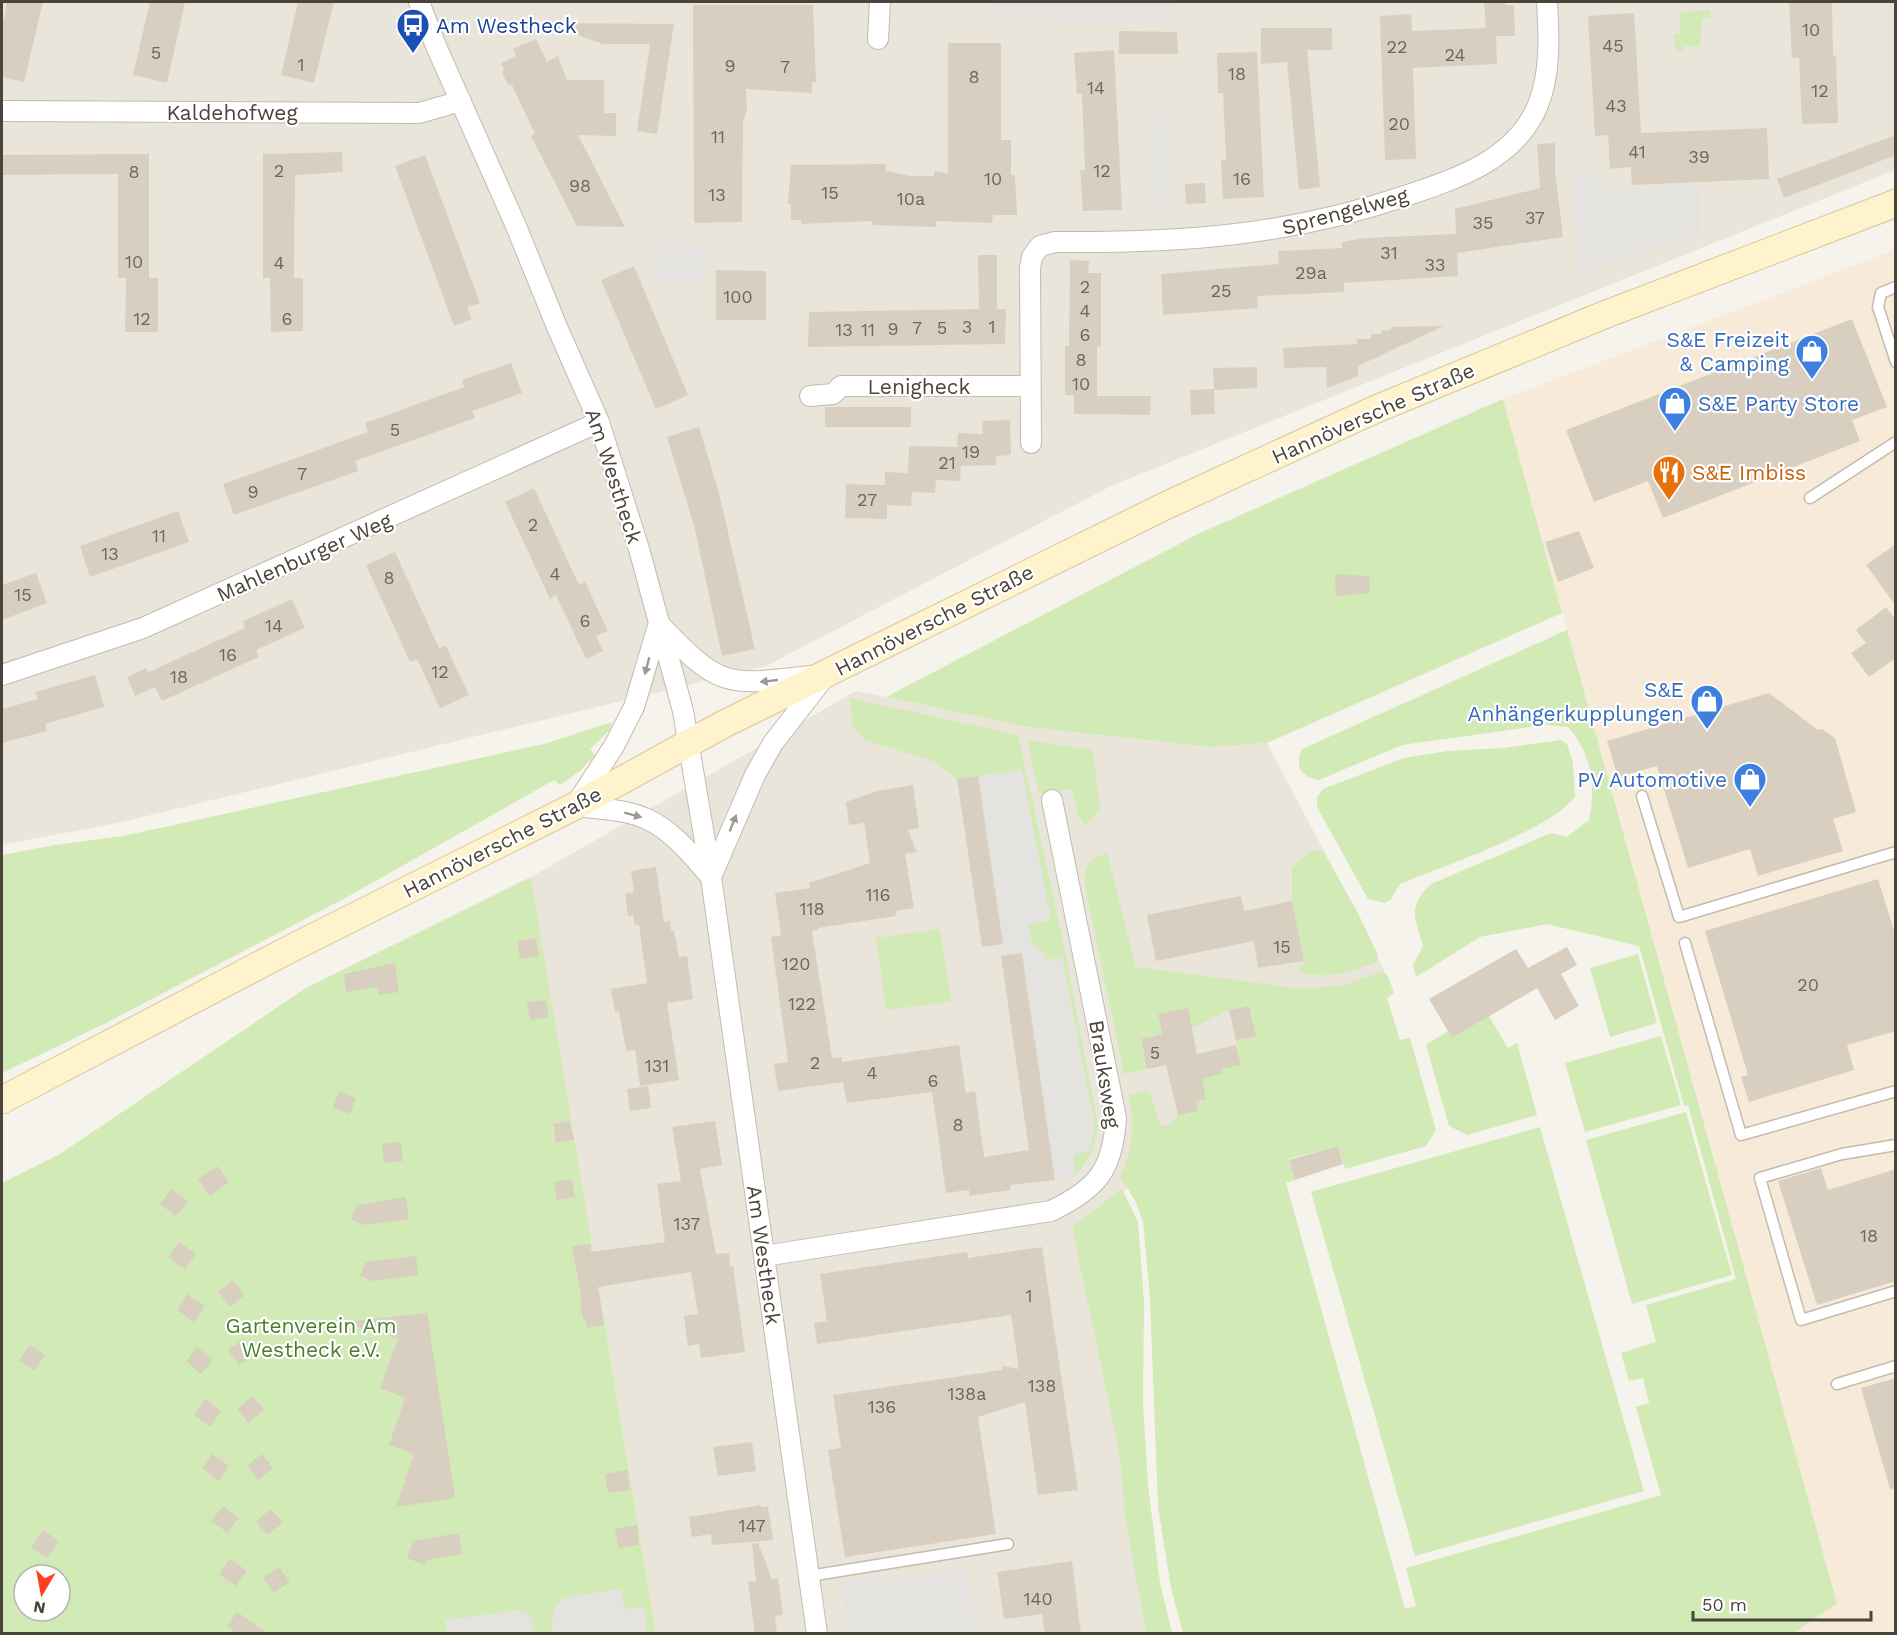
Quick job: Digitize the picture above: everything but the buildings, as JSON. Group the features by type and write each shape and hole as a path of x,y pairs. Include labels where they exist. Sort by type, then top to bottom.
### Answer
{"main road":[{"name":"Hannöversche Straße","path":"2,1100 290,949 575,806 688,744 1165,506 1374,410 1604,315 1896,203"}],"street":[{"name":"Am Westheck","path":"419,2 599,422 620,487 683,711 711,877 817,1634"},
{"path":"878,39 880,2"},
{"name":"Sprengelweg","path":"1030,386 1030,268 1032,257 1040,246 1054,242 1177,241 1266,232 1360,212 1457,179 1483,166 1504,150 1538,106 1547,71 1547,2"},
{"name":"Kaldehofweg","path":"2,111 420,113 461,102"},
{"path":"1030,386 1031,443"},
{"name":"Lenigheck","path":"810,396 833,394 841,387 1030,386"},
{"name":"Mahlenburger Weg","path":"2,675 143,628 599,422"},
{"name":"Am Westheck","path":"658,623 705,670 722,678 761,682 827,674"},
{"path":"658,623 634,707 614,746 575,806 627,813 649,819 675,839 711,877 743,798 759,767 773,743 827,674"},
{"name":"Brauksweg","path":"764,1256 1051,1211 1085,1193 1097,1182 1108,1164 1115,1141 1116,1118 1052,800"}],"lane":[{"path":"1896,286 1881,293 1878,307 1896,362"},
{"path":"1810,498 1896,442"},
{"path":"1642,796 1679,916 1896,852"},
{"path":"1685,944 1740,1135 1896,1090"},
{"path":"1896,1145 1842,1154 1760,1178 1801,1320 1896,1291"},
{"path":"1837,1384 1896,1366"},
{"path":"809,1576 1008,1544"}],"shaded area":[{"path":"2,2 1895,2 1895,170 1113,485 766,666 122,822 2,845"},
{"path":"992,2 1177,2 1172,22 992,20"},
{"path":"1151,114 1169,120 1171,206 1153,201"},
{"path":"1600,174 1607,191 1700,187 1700,231 1578,274 1573,175"},
{"path":"657,244 705,245 705,282 650,282 650,270 656,259"},
{"path":"1895,250 1895,1633 1793,1633 1837,1602 1503,399"},
{"path":"856,691 1027,727 1210,747 1267,743 1356,912 1387,977 1081,1226 1161,1633 656,1633 531,877"},
{"path":"1022,770 1051,920 1028,924 1032,944 1043,951 1045,960 1062,957 1095,1126 1089,1152 1073,1154 1075,1176 1055,1180 1022,953 1004,955 978,776"},
{"path":"966,1569 976,1633 848,1633 840,1581 884,1574 886,1581"},
{"path":"621,1589 624,1609 644,1607 647,1633 552,1633 553,1612 561,1600 572,1596"},
{"path":"519,1610 530,1615 534,1633 447,1633 445,1620"}],"green space":[{"path":"1710,10 1711,18 1702,19 1700,46 1685,46 1685,51 1675,51 1674,35 1681,34 1679,12"},
{"path":"1503,399 1562,613 1267,743 1210,747 1027,727 886,697 1200,533"},
{"path":"1567,630 1837,1603 1793,1634 1183,1633 1171,1588 1158,1507 1150,1298 1143,1222 1135,1200 1120,1177 1128,1157 1132,1137 1129,1095 1146,1091 1151,1095 1160,1126 1172,1124 1178,1115 1198,1111 1196,1101 1206,1098 1202,1079 1221,1069 1241,1065 1236,1040 1256,1035 1249,1006 1229,1010 1192,1028 1188,1008 1158,1014 1162,1034 1141,1039 1147,1069 1124,1074 1084,881 1090,862 1107,853 1136,967 1304,989 1344,985 1382,972 1388,976 1394,993 1387,998 1400,1040 1410,1038 1436,1130 1426,1146 1345,1169 1338,1146 1289,1159 1295,1180 1286,1183 1405,1609 1416,1606 1406,1568 1661,1495 1636,1407 1649,1403 1643,1378 1629,1381 1621,1353 1656,1342 1646,1305 1736,1279 1688,1105 1684,1106 1639,946 1547,924 1480,937 1416,977 1413,965 1423,946 1416,919 1416,906 1418,899 1431,884 1551,833 1567,837 1589,820 1592,783 1582,748 1568,727 1545,725 1402,745 1319,780 1304,773 1299,765 1302,749"},
{"path":"849,698 1018,735 1064,946 1098,1125 1091,1153 1075,1176 1062,958 1045,960 1043,951 1032,944 1028,924 1050,920 1021,770 957,779 935,762 865,740 853,727"},
{"path":"612,722 610,730 590,749 595,755 580,771 560,785 554,780 349,896 108,1022 2,1073 2,855 123,836 544,744"},
{"path":"1027,740 1093,750 1100,809 1085,826 1078,815 1072,789 1039,794"},
{"path":"1561,740 1567,744 1573,763 1575,797 1562,810 1520,835 1400,884 1391,899 1385,903 1368,899 1317,807 1317,797 1323,789 1404,758 1448,751 1503,748"},
{"path":"1312,850 1323,851 1357,911 1378,955 1377,962 1348,972 1329,975 1299,972 1298,967 1305,965 1292,901 1292,868"},
{"name":"Gartenverein Am Westheck e.V.","path":"531,877 656,1633 2,1634 2,1183 60,1154 306,988"},
{"path":"940,929 951,1002 886,1010 876,938"},
{"path":"1638,954 1657,1023 1610,1037 1590,968"},
{"path":"1489,1016 1508,1048 1517,1043 1537,1115 1467,1135 1449,1126 1426,1045 1448,1031 1452,1038"},
{"path":"1661,1036 1681,1105 1585,1132 1565,1063"},
{"path":"1686,1112 1732,1275 1632,1304 1586,1140"},
{"path":"1540,1127 1644,1491 1415,1556 1311,1192"},
{"path":"1122,1189 1138,1222 1144,1301 1143,1403 1148,1485 1160,1583 1172,1633 1146,1633 1125,1516 1120,1456 1072,1227"}],"place":[{"name":"Am Westheck","path":"413,54"},
{"name":"S&E Freizeit & Camping","path":"1812,380"},
{"name":"S&E Party Store","path":"1675,432"},
{"name":"S&E Imbiss","path":"1669,501"},
{"name":"S&E Anhängerkupplungen","path":"1707,730"},
{"name":"PV Automotive","path":"1750,808"}]}
